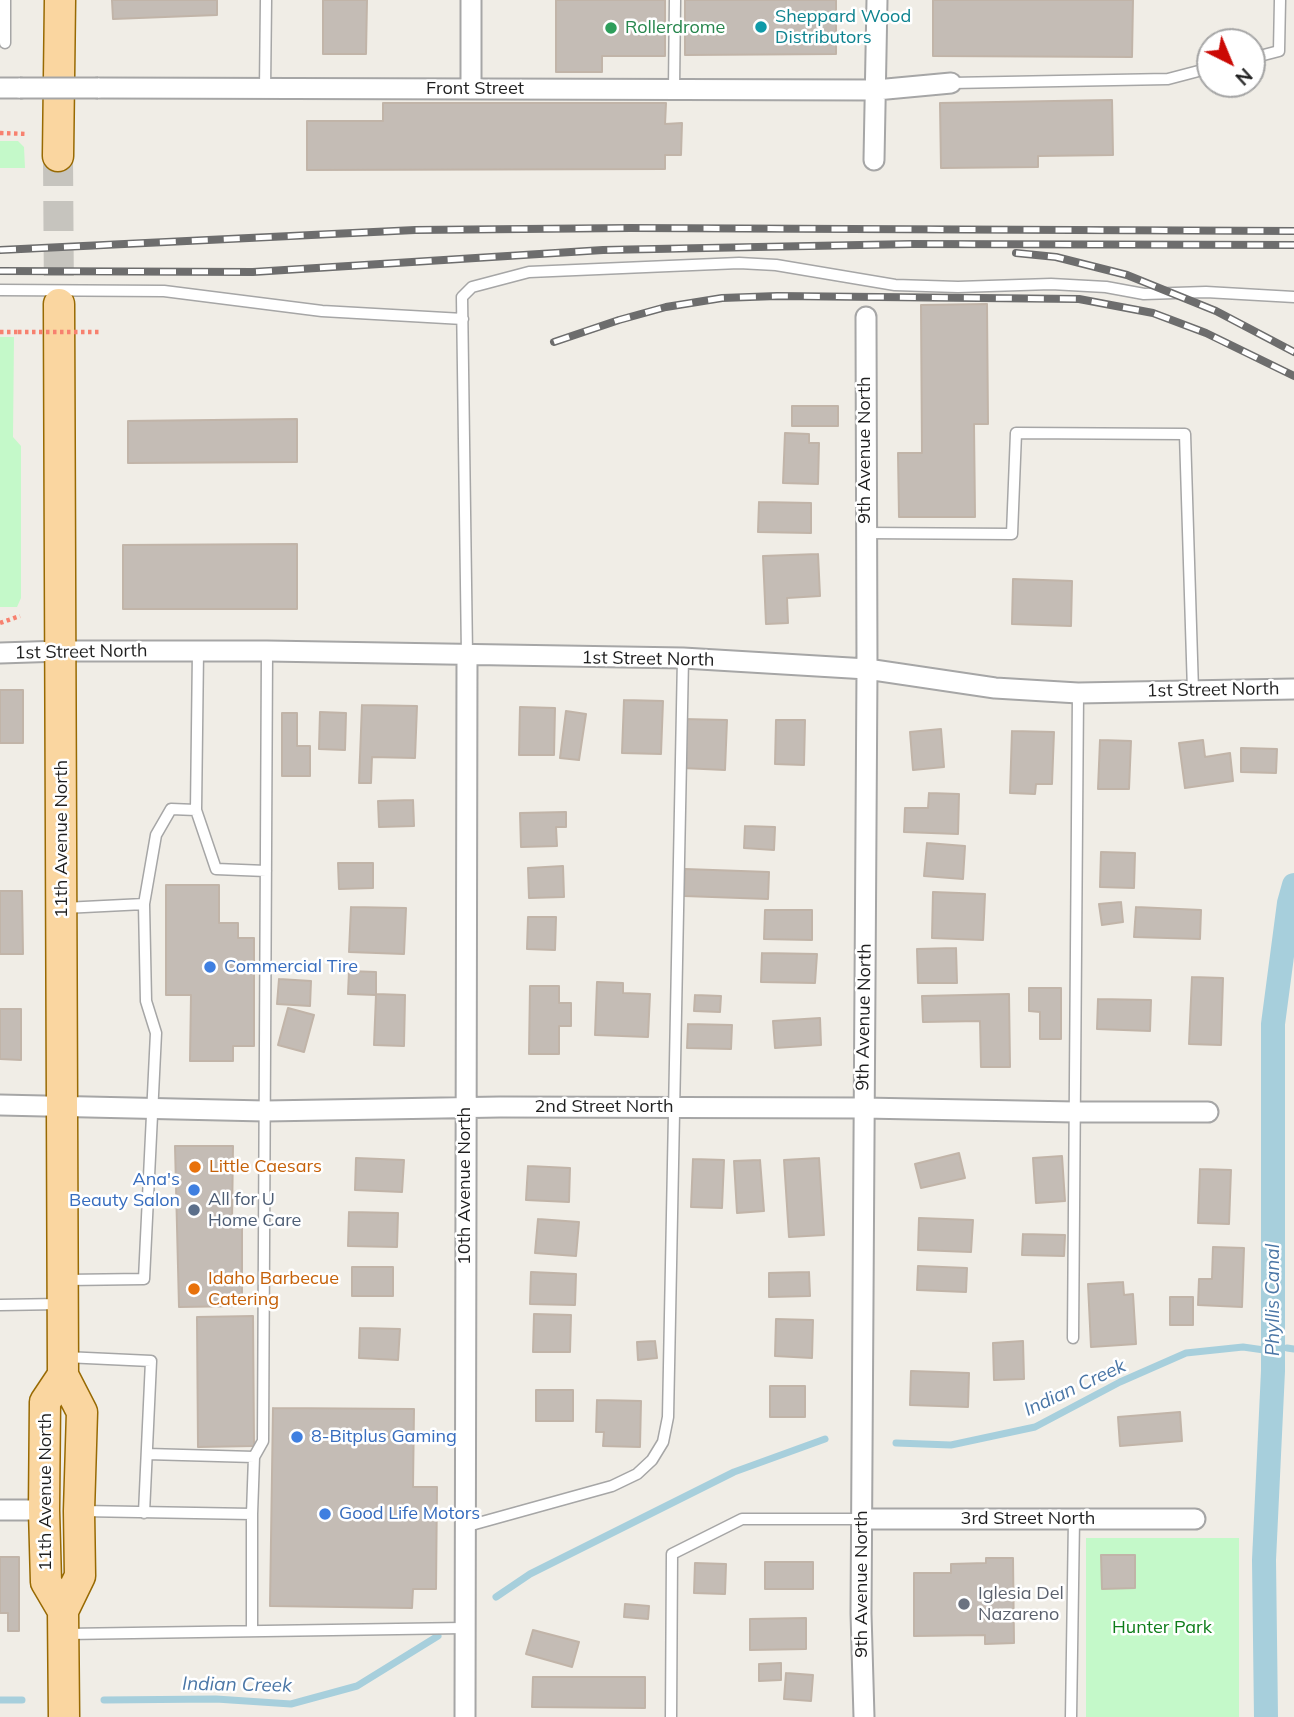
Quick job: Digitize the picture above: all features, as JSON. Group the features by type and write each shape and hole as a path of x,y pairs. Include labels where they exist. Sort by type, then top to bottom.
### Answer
{"main road":[{"path":"58,156 60,0"},
{"name":"11th Avenue North","path":"59,304 64,1366 82,1412 80,1576 63,1622 64,1717"},
{"name":"11th Avenue North","path":"63,1622 46,1582 44,1510 45,1402 64,1366"}],"street":[{"path":"471,0 471,89"},
{"path":"874,160 877,0"},
{"name":"Front Street","path":"0,88 876,90 951,83"},
{"name":"9th Avenue North","path":"864,1717 862,1519 867,669 866,317"},
{"name":"1st Street North","path":"0,653 267,651 682,658 867,669 995,688 1077,693 1294,689"},
{"name":"10th Avenue North","path":"465,1717 467,656"},
{"name":"2nd Street North","path":"0,1105 265,1111 673,1107 1208,1112"},
{"path":"0,1510 44,1510"},
{"name":"3rd Street North","path":"862,1519 1195,1519"}],"lane":[{"path":"5,0 5,43"},
{"path":"265,89 266,0"},
{"path":"674,89 675,0"},
{"path":"1266,54 1279,51 1280,0"},
{"path":"951,83 1168,79 1196,72"},
{"path":"467,656 462,297 472,287 528,272 739,262 776,265 895,285 958,287 1051,284 1144,294 1206,292 1294,297"},
{"path":"0,290 164,291 322,311 463,319"},
{"path":"865,533 1012,534 1016,433 1185,434 1193,691"},
{"path":"198,651 196,810 216,869 266,871"},
{"path":"252,1630 254,1457 263,1441 267,651"},
{"path":"464,1527 612,1486 637,1474 652,1460 663,1442 668,1417 682,658"},
{"path":"1073,1338 1077,693"},
{"path":"0,1306 144,1279 156,1033 146,1001 144,904 156,835 171,809 196,810"},
{"path":"62,908 144,904"},
{"path":"64,1366 151,1361 144,1513"},
{"path":"146,1454 254,1457"},
{"path":"79,1511 252,1514"},
{"path":"1071,1717 1074,1518"},
{"path":"671,1717 672,1554 742,1519 862,1519"},
{"path":"63,1622 252,1630 464,1628"}],"path":[{"path":"0,133 28,134"},
{"path":"0,332 101,332"},
{"path":"0,623 20,616"}],"green space":[{"path":"0,141 18,141 24,147 25,168 0,168"},
{"path":"0,337 14,337 13,437 21,446 21,598 17,607 0,607"},
{"name":"Hunter Park","path":"1086,1538 1239,1538 1239,1717 1086,1717"}],"building":[{"path":"112,0 217,0 217,15 113,19"},
{"path":"323,0 367,0 366,54 323,54"},
{"name":"Rollerdrome","path":"556,0 665,0 665,56 602,56 602,72 556,72"},
{"name":"Sheppard Wood Distributors","path":"685,0 836,0 836,54 685,55"},
{"path":"933,0 1133,0 1132,57 933,56"},
{"path":"1112,100 1113,155 1038,156 1038,167 941,168 940,103"},
{"path":"383,103 666,103 665,124 682,123 681,155 665,155 665,169 307,170 307,121 383,121"},
{"path":"987,304 988,424 974,424 975,517 899,517 898,453 922,453 921,305"},
{"path":"792,406 838,406 838,426 792,426"},
{"path":"297,419 297,462 128,463 128,421"},
{"path":"785,433 809,434 809,443 819,443 818,484 783,483"},
{"path":"759,502 811,503 811,533 758,532"},
{"path":"297,544 297,609 123,609 123,545"},
{"path":"818,554 820,596 787,598 788,623 766,624 763,556"},
{"path":"1013,579 1072,581 1071,626 1012,624"},
{"path":"0,690 23,690 23,743 0,743"},
{"path":"624,700 663,701 661,754 622,753"},
{"path":"362,705 417,706 415,758 372,757 371,783 359,783"},
{"path":"520,707 555,708 554,755 519,755"},
{"path":"566,711 586,714 579,760 560,758"},
{"path":"320,712 346,713 345,750 319,749"},
{"path":"282,713 297,713 297,746 310,746 310,776 282,776"},
{"path":"683,719 727,720 725,770 682,768"},
{"path":"776,720 805,720 804,765 775,764"},
{"path":"941,729 944,767 913,770 910,732"},
{"path":"1012,731 1054,732 1052,784 1036,784 1035,794 1010,793"},
{"path":"1100,740 1131,741 1129,789 1098,789"},
{"path":"1203,740 1205,757 1230,753 1233,781 1185,788 1179,743"},
{"path":"1241,748 1277,749 1276,773 1241,772"},
{"path":"929,793 959,794 958,834 904,832 905,808 928,808"},
{"path":"413,800 414,826 379,827 378,801"},
{"path":"566,812 566,827 556,827 557,846 521,847 520,813"},
{"path":"745,826 775,827 774,850 744,848"},
{"path":"927,843 965,846 963,879 924,876"},
{"path":"1101,852 1135,853 1134,888 1100,887"},
{"path":"338,863 373,863 373,888 339,889"},
{"path":"563,866 564,897 529,898 528,868"},
{"path":"685,869 769,872 768,899 684,896"},
{"name":"Commercial Tire","path":"166,885 219,885 219,923 238,923 238,938 254,938 254,1046 233,1046 233,1061 190,1061 191,995 166,995"},
{"path":"0,891 22,891 23,954 0,954"},
{"path":"933,892 985,894 983,940 932,938"},
{"path":"1121,902 1123,922 1102,925 1099,904"},
{"path":"351,907 406,908 404,954 349,952"},
{"path":"1136,907 1201,910 1200,939 1134,937"},
{"path":"765,910 812,910 812,940 764,939"},
{"path":"528,917 556,917 555,950 527,949"},
{"path":"956,948 957,983 918,983 917,949"},
{"path":"762,953 817,954 815,983 761,982"},
{"path":"349,971 376,972 376,994 405,995 404,1046 374,1045 376,995 348,994"},
{"path":"1192,977 1223,978 1221,1045 1189,1044"},
{"path":"279,979 311,981 310,1006 277,1004"},
{"path":"597,982 623,983 623,993 650,994 648,1037 595,1035"},
{"path":"530,986 559,986 559,1003 571,1003 571,1026 559,1026 559,1054 529,1054"},
{"path":"1029,988 1061,988 1061,1039 1040,1039 1040,1012 1029,1011"},
{"path":"1009,994 1010,1067 981,1067 980,1021 923,1022 922,996"},
{"path":"695,995 721,996 720,1012 694,1011"},
{"path":"1098,999 1151,1000 1150,1031 1097,1029"},
{"path":"288,1008 314,1015 304,1052 278,1045"},
{"path":"0,1009 21,1009 21,1060 0,1059"},
{"path":"820,1018 821,1045 775,1048 773,1021"},
{"path":"688,1024 732,1025 731,1049 687,1048"},
{"path":"175,1146 233,1146 232,1223 242,1224 242,1306 179,1307"},
{"path":"959,1153 965,1178 921,1188 915,1164"},
{"path":"1062,1156 1065,1201 1036,1203 1033,1158"},
{"path":"356,1158 404,1160 402,1192 355,1190"},
{"path":"819,1158 824,1235 789,1237 784,1160"},
{"path":"693,1159 724,1160 722,1208 691,1207"},
{"path":"760,1160 764,1211 737,1213 734,1161"},
{"path":"528,1166 570,1168 569,1202 526,1200"},
{"path":"1200,1169 1231,1170 1229,1224 1198,1223"},
{"path":"349,1212 398,1213 397,1247 348,1246"},
{"path":"919,1218 973,1220 971,1252 918,1250"},
{"path":"538,1219 579,1222 576,1256 535,1253"},
{"path":"1023,1234 1065,1235 1064,1256 1022,1255"},
{"path":"1213,1247 1244,1248 1242,1307 1198,1305 1199,1279 1212,1279"},
{"path":"918,1266 967,1268 966,1292 917,1290"},
{"path":"352,1267 393,1267 393,1296 352,1296"},
{"path":"531,1272 576,1274 575,1305 530,1304"},
{"path":"809,1272 810,1296 769,1297 769,1273"},
{"path":"1123,1282 1124,1295 1133,1294 1136,1344 1091,1347 1088,1284"},
{"path":"1170,1297 1193,1297 1193,1325 1170,1325"},
{"path":"534,1314 571,1315 570,1352 533,1352"},
{"path":"253,1316 254,1446 198,1447 197,1317"},
{"path":"776,1319 813,1320 812,1358 775,1356"},
{"path":"360,1328 400,1329 398,1360 359,1358"},
{"path":"655,1341 657,1358 638,1360 637,1342"},
{"path":"1023,1341 1024,1379 994,1380 993,1343"},
{"path":"911,1371 969,1373 968,1407 910,1405"},
{"path":"770,1386 805,1386 805,1417 770,1417"},
{"path":"536,1390 573,1390 573,1421 536,1421"},
{"path":"597,1400 641,1401 640,1447 603,1446 604,1432 596,1432"},
{"path":"273,1408 414,1409 413,1487 437,1487 436,1589 413,1589 412,1608 270,1606"},
{"path":"1180,1412 1182,1441 1120,1446 1118,1417"},
{"path":"1101,1555 1135,1555 1135,1588 1102,1589"},
{"path":"0,1557 19,1557 19,1631 8,1631 8,1613 0,1613"},
{"name":"Iglesia Del Nazareno","path":"986,1558 1013,1558 1014,1643 985,1644 985,1635 914,1636 914,1573 951,1573 951,1564 986,1563"},
{"path":"765,1562 813,1562 813,1589 765,1589"},
{"path":"695,1563 726,1564 725,1594 694,1593"},
{"path":"625,1604 649,1606 648,1619 624,1617"},
{"path":"806,1618 806,1649 750,1650 750,1619"},
{"path":"533,1630 579,1642 572,1667 526,1654"},
{"path":"781,1663 781,1680 759,1681 759,1664"},
{"path":"786,1673 813,1675 811,1701 784,1699"},
{"path":"533,1677 645,1677 645,1708 532,1707"}],"waterway":[{"name":"Phyllis Canal","path":"1266,1717 1264,1560 1273,1371 1273,1024 1289,903 1294,885"},
{"name":"Indian Creek","path":"896,1443 951,1445 1035,1427 1120,1382 1186,1353 1243,1347 1264,1350"},
{"name":"Indian Creek","path":"1287,1348 1294,1349"},
{"name":"Indian Creek","path":"496,1597 530,1574 734,1472 825,1439"},
{"name":"Indian Creek","path":"104,1700 216,1699 291,1704 357,1686 438,1636"},
{"name":"Indian Creek","path":"0,1700 22,1700"}],"tunnel":[{"path":"58,156 59,304"}],"railway":[{"path":"0,250 415,230 631,228 1294,231"},
{"path":"0,271 253,272 603,250 912,244 1294,245"},
{"path":"1016,253 1056,257 1127,275 1216,311 1294,352"},
{"path":"554,342 666,307 722,298 777,296 1079,299 1153,313 1206,333 1294,376"}],"place":[{"name":"Sheppard Wood Distributors","path":"761,27"},
{"name":"Rollerdrome","path":"611,28"},
{"name":"Commercial Tire","path":"210,967"},
{"name":"Little Caesars","path":"195,1167"},
{"name":"Ana's Beauty Salon","path":"194,1190"},
{"name":"All for U Home Care","path":"194,1210"},
{"name":"Idaho Barbecue Catering","path":"194,1289"},
{"name":"8-Bitplus Gaming","path":"297,1437"},
{"name":"Good Life Motors","path":"325,1514"},
{"name":"Iglesia Del Nazareno","path":"964,1604"}]}
